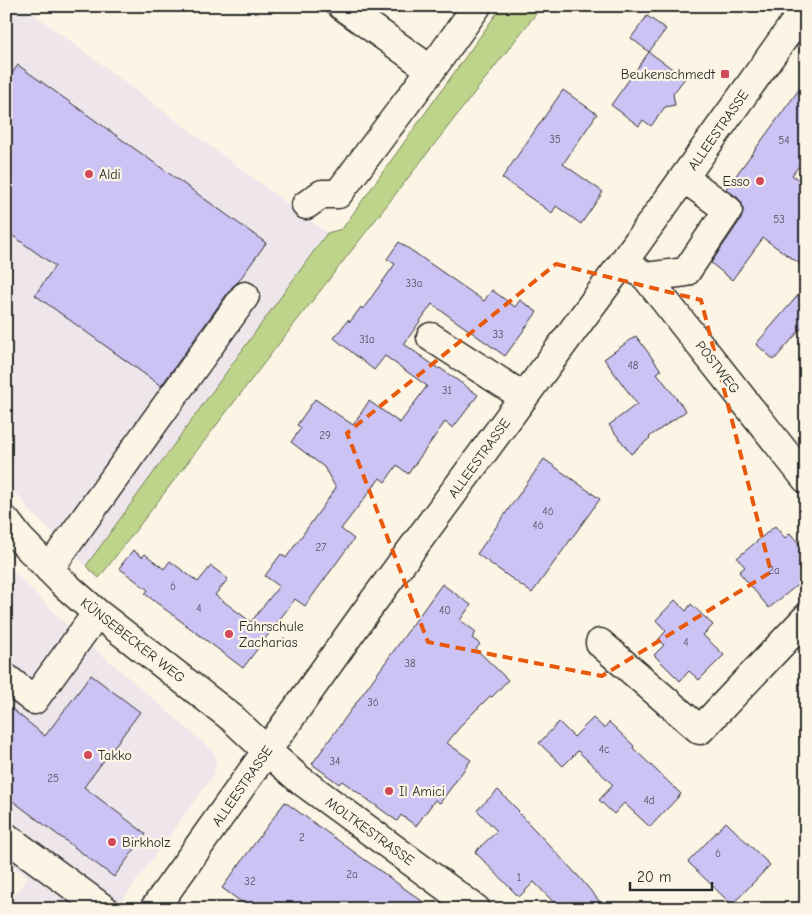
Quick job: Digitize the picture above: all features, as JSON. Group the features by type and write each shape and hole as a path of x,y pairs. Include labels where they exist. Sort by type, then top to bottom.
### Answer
{"street":[{"path":"342,6 431,70"},
{"path":"306,205 322,194 338,194 477,6"},
{"name":"ALLEESTRASSE","path":"154,909 367,610 624,261 806,7"},
{"path":"646,277 686,272 728,210 684,178"},
{"name":"POSTWEG","path":"624,261 646,277 806,479"},
{"path":"49,569 245,296"},
{"path":"431,337 524,397"},
{"name":"KÜNSEBECKER WEG","path":"6,521 49,569 97,614 232,718 267,751"},
{"path":"6,678 34,700 97,614"},
{"path":"600,643 700,730 806,618"},
{"name":"MOLTKESTRASSE","path":"267,751 299,779 476,909"},
{"path":"6,837 104,909"}],"highlighted area":[{"path":"556,264 701,300 771,572 602,676 428,642 347,433"}],"shaded area":[{"path":"6,6 23,6 327,233 86,566 30,511 6,481"},
{"path":"6,564 63,621 213,751 217,763 212,777 116,909 6,909 6,906 28,877 6,861"}],"green space":[{"path":"502,6 542,6 99,578 86,566 327,233 342,229"}],"building":[{"path":"647,16 666,29 649,52 631,38"},
{"path":"649,52 685,78 673,94 675,105 665,107 651,126 643,120 639,126 611,105"},
{"name":"Aldi","path":"18,65 266,243 161,386 35,295 55,266 6,231 6,82"},
{"path":"806,80 806,157 792,175 806,185 806,268 763,238 732,280 711,263 741,219 743,212 742,203 726,189"},
{"path":"563,90 597,114 563,164 603,192 581,224 556,206 552,213 502,178"},
{"path":"399,242 484,301 492,290 515,307 520,300 537,312 505,356 432,304 404,344 478,395 453,428 445,422 408,474 397,465 385,482 380,478 341,529 354,539 305,606 295,599 243,668 145,594 148,590 119,568 133,550 142,557 145,554 164,569 170,561 198,582 211,566 228,579 215,595 251,622 279,586 265,576 281,554 286,558 336,488 324,467 291,442 301,428 297,425 315,399 353,425 369,401 400,423 427,386 385,356 374,370 334,338 348,320 350,322 361,307 363,309 395,264 387,259"},
{"path":"806,286 806,323 774,360 756,344"},
{"path":"636,336 661,370 657,373 686,411 649,437 631,454 609,425 637,404 604,359"},
{"path":"544,459 600,499 532,593 477,554"},
{"path":"775,526 785,538 790,533 806,552 806,578 769,608 739,572 745,567 737,558"},
{"path":"442,584 471,605 460,620 476,632 472,638 480,644 476,649 508,680 463,723 447,743 471,760 440,803 435,800 416,826 401,815 397,821 342,781 339,784 312,764"},
{"path":"675,600 686,611 691,604 713,625 703,635 724,655 699,680 689,671 680,681 654,655 664,645 658,640 666,631 656,620"},
{"path":"91,675 140,712 84,787 146,834 114,877 6,796 6,704 45,736"},
{"path":"593,718 604,728 609,722 681,794 650,827 624,803 614,814 599,800 613,785 578,751 563,766 539,743 559,722 574,737"},
{"path":"498,790 580,878 606,909 560,909 534,882 519,897 475,852 497,831 477,810"},
{"path":"285,802 433,909 251,909 222,888"},
{"path":"726,822 770,865 732,905 688,862"}],"place":[{"name":"Beukenschmedt","path":"725,74"},
{"name":"Aldi","path":"89,174"},
{"name":"Esso","path":"760,181"},
{"name":"Fahrschule Zacharias","path":"229,634"},
{"name":"Takko","path":"88,755"},
{"name":"Il Amici","path":"389,791"},
{"name":"Birkholz","path":"112,842"}]}
